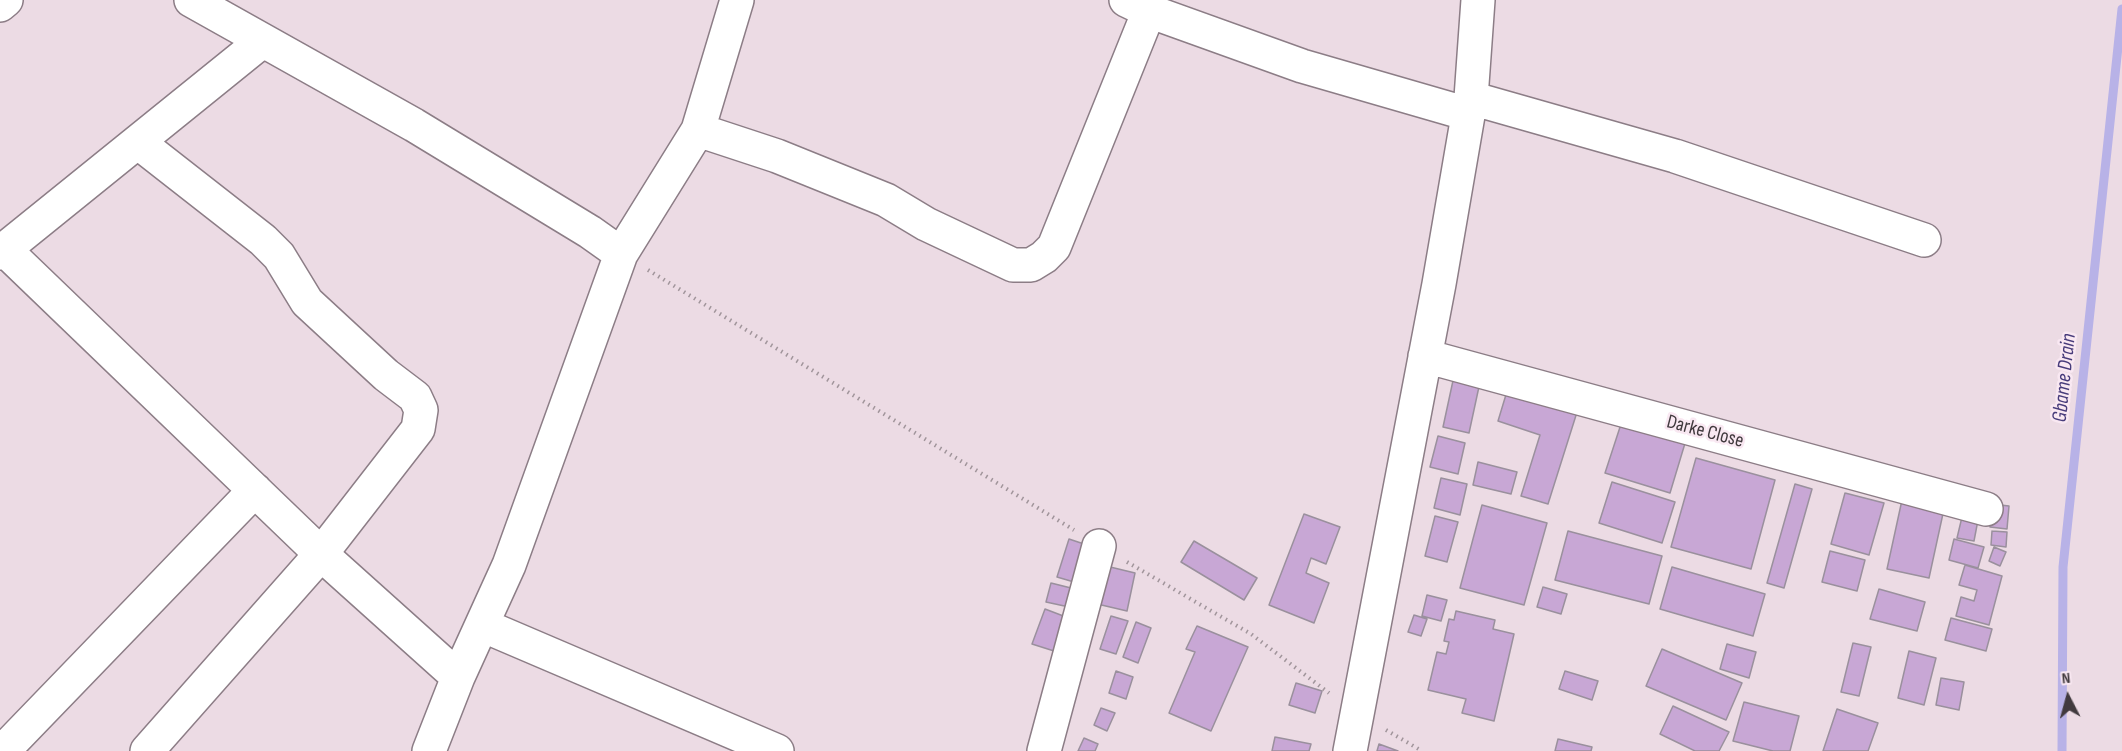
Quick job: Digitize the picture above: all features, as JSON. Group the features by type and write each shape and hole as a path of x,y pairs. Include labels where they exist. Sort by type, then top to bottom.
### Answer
{"street":[{"path":"0,5 6,0"},
{"path":"191,0 261,42 414,125 590,232 621,254"},
{"path":"429,751 458,677 509,565 621,254 699,130 737,0"},
{"path":"1350,751 1470,106 1478,0"},
{"path":"699,130 777,156 886,200 926,224 1013,265 1031,265 1054,247 1137,6 1302,66 1675,156 1924,240"},
{"path":"261,42 139,143 2,251 321,554 458,677"},
{"path":"139,143 263,240 279,256 307,302 386,375 415,397 421,410 418,429 321,554 147,751"},
{"name":"Darke Close","path":"1425,356 1986,508"},
{"path":"3,751 255,490"},
{"path":"1044,751 1099,546"},
{"path":"482,625 777,751"}],"path":[{"path":"621,254 1099,546 1251,634 1356,713 1422,751"}],"building":[{"path":"1454,376 1480,382 1469,433 1443,427"},
{"path":"1508,388 1578,409 1548,504 1521,496 1540,435 1498,421"},
{"path":"1622,421 1686,440 1670,493 1605,473"},
{"path":"1438,436 1465,443 1458,474 1430,467"},
{"path":"1696,458 1775,480 1751,569 1671,547"},
{"path":"1478,462 1517,472 1511,494 1473,485"},
{"path":"1441,478 1467,484 1460,515 1434,508"},
{"path":"1612,482 1675,502 1662,543 1599,523"},
{"path":"1795,484 1812,489 1784,588 1767,583"},
{"path":"1845,493 1884,503 1869,555 1831,544"},
{"path":"1902,500 1944,509 1929,578 1887,569"},
{"path":"1992,504 2009,506 2007,529 1990,527"},
{"path":"1482,505 1547,523 1524,605 1460,588"},
{"path":"1304,514 1340,527 1326,564 1311,558 1306,573 1329,583 1314,623 1269,605"},
{"path":"1435,516 1458,522 1447,562 1425,556"},
{"path":"1962,517 1978,520 1974,541 1957,538"},
{"path":"1568,531 1662,556 1649,604 1555,580"},
{"path":"1992,531 2007,532 2006,547 1991,545"},
{"path":"1069,539 1087,545 1074,582 1057,577"},
{"path":"1954,539 1984,547 1978,568 1949,560"},
{"path":"1194,541 1257,578 1244,600 1181,562"},
{"path":"1994,547 2006,552 2000,566 1989,561"},
{"path":"1830,551 1865,560 1857,591 1822,582"},
{"path":"1102,565 1135,573 1127,611 1093,603"},
{"path":"1965,565 2002,576 1989,625 1956,616 1961,597 1974,601 1977,590 1959,585"},
{"path":"1672,567 1765,594 1753,636 1660,609"},
{"path":"1051,583 1075,589 1069,607 1046,602"},
{"path":"1543,587 1567,594 1561,614 1537,607"},
{"path":"1879,589 1925,602 1917,631 1870,619"},
{"path":"1427,595 1447,600 1441,621 1422,616"},
{"path":"1045,609 1066,617 1054,651 1032,644"},
{"path":"1456,611 1495,620 1493,629 1514,634 1494,721 1462,713 1466,699 1428,690 1437,652 1446,654 1449,642 1444,641 1449,619 1454,620"},
{"path":"1414,615 1427,619 1421,636 1408,632"},
{"path":"1111,616 1128,621 1116,654 1100,649"},
{"path":"1951,618 1992,629 1986,651 1945,640"},
{"path":"1136,622 1151,628 1138,663 1123,657"},
{"path":"1197,626 1248,647 1211,731 1169,713 1195,652 1186,649"},
{"path":"1853,643 1871,647 1859,696 1841,692"},
{"path":"1727,644 1756,652 1749,678 1720,669"},
{"path":"1662,649 1742,683 1726,720 1646,686"},
{"path":"1909,651 1936,658 1924,705 1898,698"},
{"path":"1116,671 1133,677 1126,699 1109,693"},
{"path":"1565,671 1598,681 1592,700 1559,689"},
{"path":"1941,678 1964,682 1959,710 1936,705"},
{"path":"1296,683 1322,691 1315,713 1289,705"},
{"path":"1744,702 1799,716 1790,751 1773,751 1733,741"},
{"path":"1673,706 1729,732 1719,751 1695,751 1660,734"},
{"path":"1101,708 1115,713 1107,731 1094,725"},
{"path":"1837,709 1878,723 1868,751 1823,751"},
{"path":"1275,737 1311,744 1309,751 1272,751"},
{"path":"1084,738 1098,744 1095,751 1078,751"},
{"path":"1558,739 1592,747 1591,751 1555,751"},
{"path":"1379,744 1398,751 1377,751"}],"waterway":[{"name":"Gbame Drain","path":"2062,751 2063,567 2122,9"}]}
